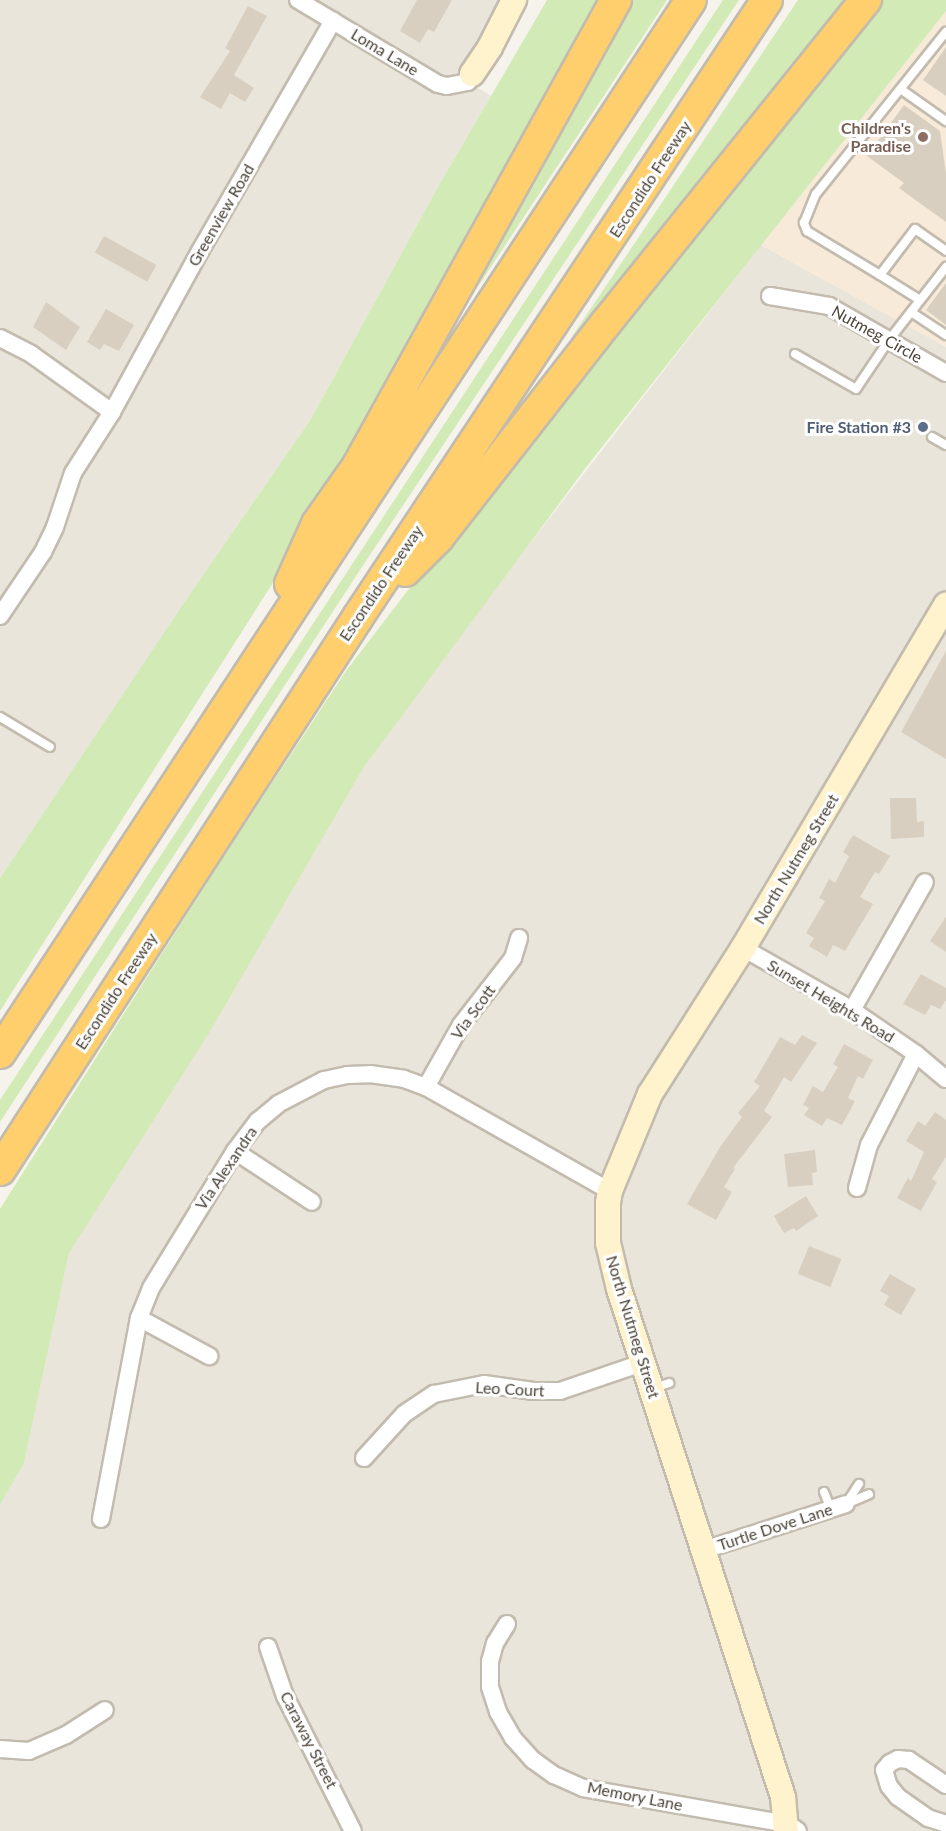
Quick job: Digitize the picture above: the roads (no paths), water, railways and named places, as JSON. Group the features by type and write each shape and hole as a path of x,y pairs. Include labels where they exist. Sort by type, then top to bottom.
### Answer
{"highway":[{"path":"246,677 318,524 357,467 616,0"},
{"path":"0,1053 691,0"},
{"name":"Escondido Freeway","path":"0,1170 358,617 767,0"},
{"path":"358,617 438,538 866,0"}],"street":[{"name":"Loma Lane","path":"298,0 438,84 447,86 468,82 472,74"},
{"path":"472,74 490,47 514,0"},
{"name":"Greenview Road","path":"0,616 43,552 56,527 73,473 112,412 200,250 333,21"},
{"name":"Nutmeg Circle","path":"770,296 829,306 946,373"},
{"path":"0,338 31,354 112,412"},
{"name":"North Nutmeg Street","path":"791,1829 783,1797 704,1550 660,1386 642,1363 618,1269 608,1243 610,1191 650,1094 743,948 946,605"},
{"path":"852,1010 925,882"},
{"name":"Via Scott","path":"426,1087 461,1025 513,958 519,938"},
{"name":"Sunset Heights Road","path":"743,948 852,1010 916,1054 946,1079"},
{"path":"856,1188 869,1144 916,1054"},
{"name":"Via Alexandra","path":"101,1519 139,1318 151,1288 173,1249 236,1151 258,1121 278,1104 324,1080 370,1074 404,1079 426,1087 610,1191"},
{"path":"236,1151 312,1202"},
{"path":"139,1318 209,1356"},
{"name":"Leo Court","path":"364,1458 404,1414 434,1394 484,1384 534,1391 560,1390 642,1363"},
{"name":"Turtle Dove Lane","path":"704,1550 839,1507"},
{"name":"Memory Lane","path":"507,1624 495,1643 490,1662 489,1687 498,1712 513,1738 533,1760 554,1775 583,1788 791,1829"},
{"name":"Caraway Street","path":"268,1647 285,1696 353,1831"},
{"path":"0,1749 29,1751 66,1735 105,1710"},
{"path":"946,1785 909,1760 898,1759 884,1770 889,1786 898,1797 928,1818 946,1824"}],"lane":[{"path":"920,300 807,231 804,223 816,194 902,90 946,32"},
{"path":"902,90 946,121"},
{"path":"880,275 915,229 946,251"},
{"path":"795,354 856,389 889,340 946,267"},
{"path":"911,312 946,335"},
{"path":"932,437 946,445"},
{"path":"0,717 50,747"},
{"path":"839,1507 859,1484"},
{"path":"824,1492 839,1507"},
{"path":"839,1507 868,1494"}],"place":[{"name":"Children's Paradise","path":"923,137"},
{"name":"Fire Station #3","path":"923,427"}]}
